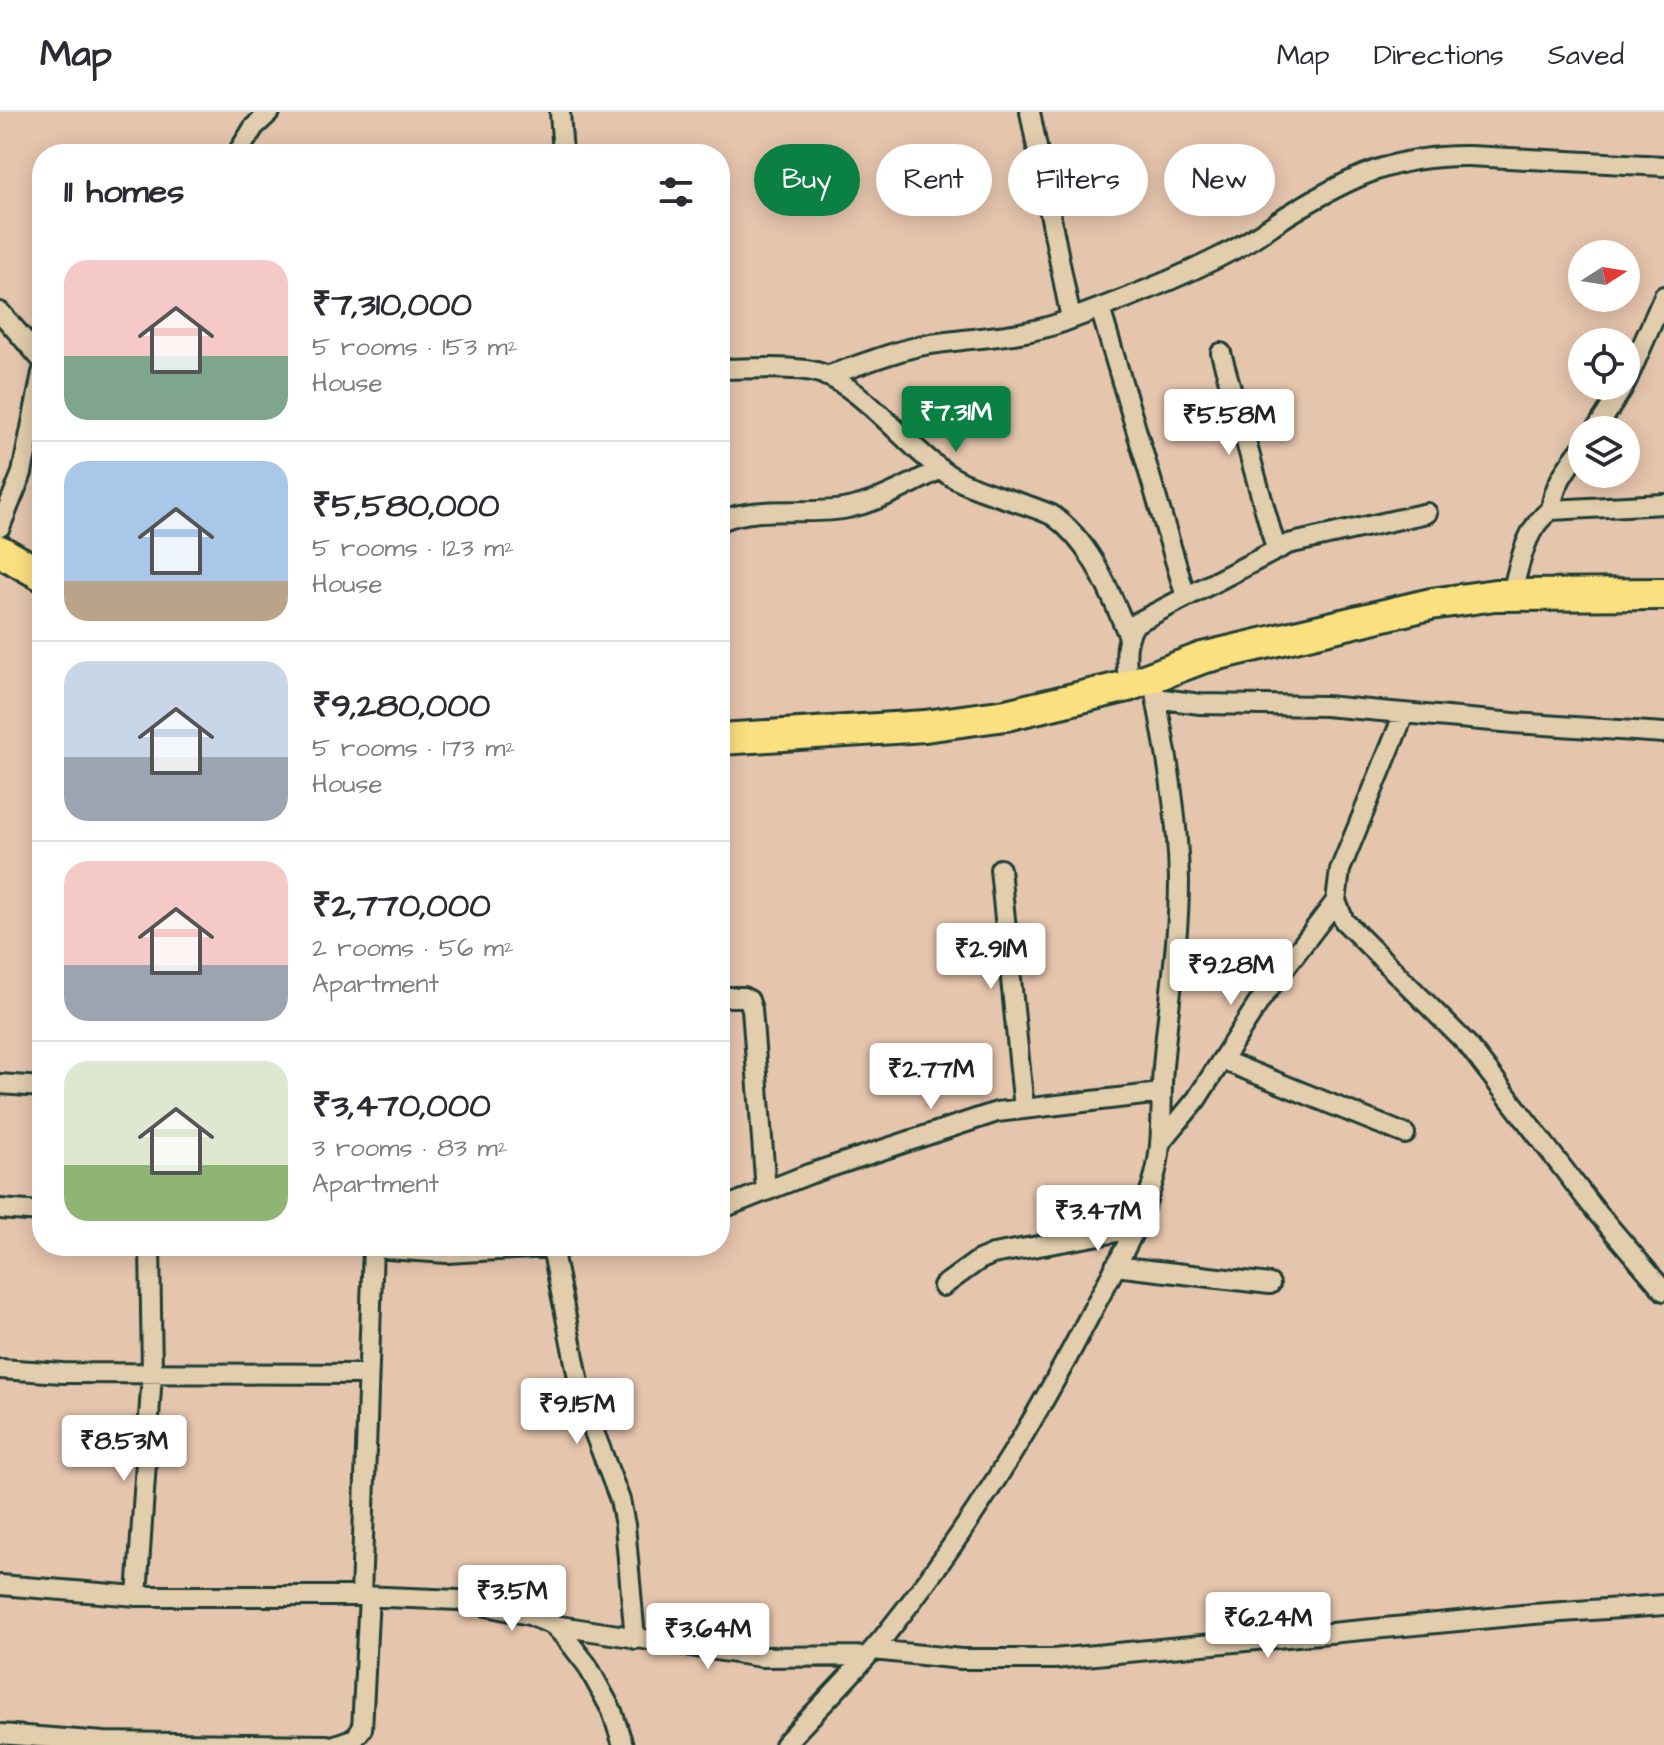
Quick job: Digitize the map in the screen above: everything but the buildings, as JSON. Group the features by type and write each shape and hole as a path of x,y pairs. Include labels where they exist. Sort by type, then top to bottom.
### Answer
{"main road":[{"path":"0,551 32,569"},
{"path":"730,738 925,726 1006,715 1146,687 1202,658 1431,604 1511,595 1664,594"}],"street":[{"path":"243,144 254,127 270,112"},
{"path":"560,112 562,144"},
{"path":"1030,112 1071,319"},
{"path":"826,376 923,346 1034,330 1071,319 1205,265 1236,249 1288,214 1368,171 1409,159 1438,155 1664,166"},
{"path":"1640,350 1664,296"},
{"path":"1100,308 1186,597"},
{"path":"0,312 32,349"},
{"path":"0,337 20,335"},
{"path":"1221,353 1276,549"},
{"path":"730,369 812,370 826,376 864,402 941,469 966,483 1029,504 1063,523 1084,546 1100,572 1128,634 1146,687 1175,823 1179,881 1161,1093 1162,1141 1154,1178 1134,1229 1067,1361 995,1484 922,1588 870,1653 784,1745"},
{"path":"0,527 22,473 32,423"},
{"path":"1551,510 1553,491 1568,467"},
{"path":"730,517 855,507 870,503 941,469"},
{"path":"1511,595 1531,531 1539,518 1551,510 1664,504"},
{"path":"1128,634 1136,623 1288,544 1427,513"},
{"path":"1146,687 1200,704 1325,706 1664,733"},
{"path":"1404,714 1340,870 1336,901 1344,921 1468,1045 1595,1210 1664,1291"},
{"path":"1000,869 1024,1109"},
{"path":"1162,1141 1196,1100 1276,978 1336,901"},
{"path":"730,997 749,1000 752,1009 766,1191"},
{"path":"1222,1060 1405,1134"},
{"path":"0,1084 32,1086"},
{"path":"730,1205 970,1120 1024,1109 1161,1093"},
{"path":"0,1209 32,1211"},
{"path":"943,1286 979,1260 993,1254 1134,1229"},
{"path":"137,1596 152,1373 150,1256"},
{"path":"335,1745 355,1738 362,1729 373,1256"},
{"path":"559,1256 583,1403 620,1500 625,1525 635,1639"},
{"path":"1115,1266 1270,1284"},
{"path":"0,1369 368,1374"},
{"path":"0,1585 137,1596 365,1596 459,1600 529,1615 553,1625 761,1657 870,1653 974,1659 1053,1659 1533,1614 1664,1605"},
{"path":"553,1625 587,1665 612,1711 623,1745"},
{"path":"0,1734 104,1743 327,1745"}]}
